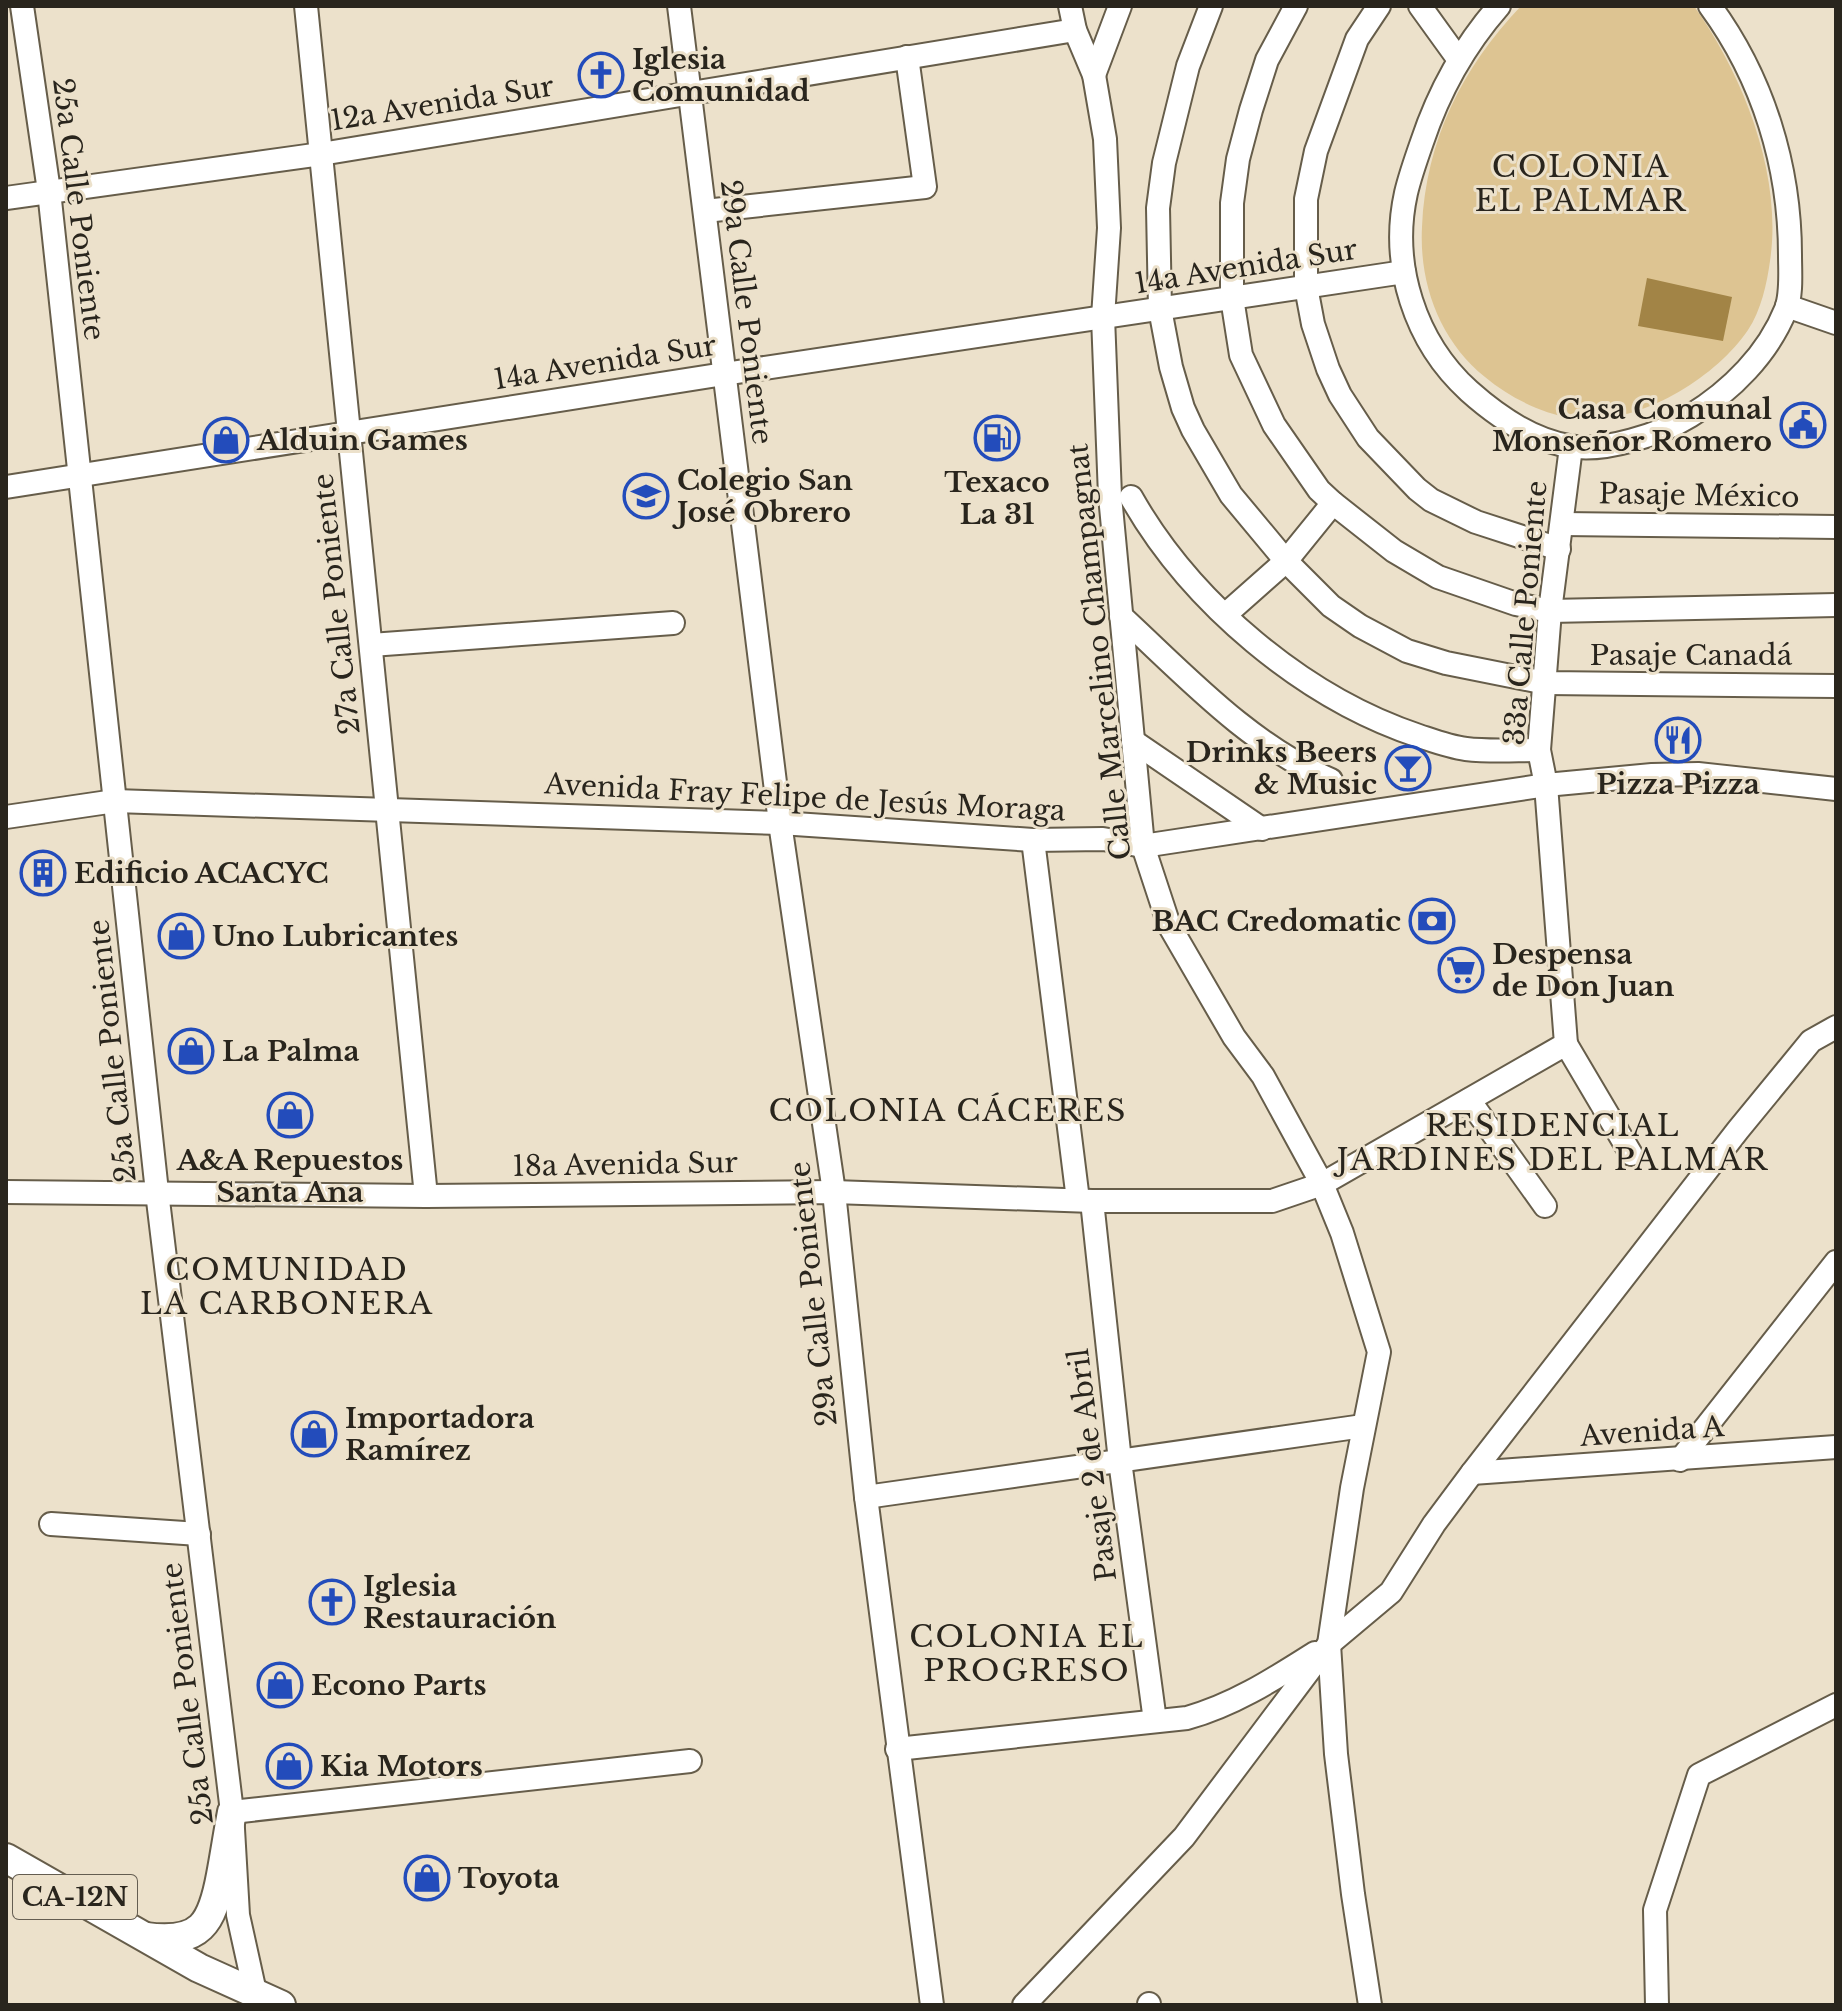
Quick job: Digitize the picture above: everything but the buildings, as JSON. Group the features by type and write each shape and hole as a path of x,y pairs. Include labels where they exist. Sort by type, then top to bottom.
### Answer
{"main road":[{"path":"143,1936 181,1937 193,1933 211,1917 232,1812"},
{"name":"CA-12N","path":"6,1858 143,1936"},
{"path":"143,1936 199,1968 281,2005"}],"street":[{"name":"25a Calle Poniente","path":"22,6 49,191 157,1192 232,1812 238,1915 255,1992"},
{"name":"27a Calle Poniente","path":"306,6 426,1196"},
{"name":"29a Calle Poniente","path":"679,6 780,823 834,1192 866,1497 932,2005"},
{"name":"Calle Marcelino Champagnat","path":"1070,6 1075,30 1094,75 1105,139 1109,228 1103,317 1110,496 1143,846 1169,925 1234,1037 1263,1076 1322,1184 1342,1233 1379,1352 1363,1426 1329,1644 1336,1754 1370,2005"},
{"path":"1094,75 1120,6"},
{"name":"Pasaje Canadá","path":"1211,6 1188,66 1164,163 1158,208 1160,309 1171,367 1193,430 1231,495 1286,561 1331,606 1376,636 1407,651 1446,663 1546,683 1836,686"},
{"path":"1296,6 1267,60 1238,159 1232,203 1232,298 1241,355 1263,403 1319,490 1394,551 1438,577 1516,604 1550,611 1836,605"},
{"path":"1379,6 1357,39 1316,151 1306,199 1306,287 1318,339 1340,395 1368,438 1424,494 1476,522 1559,549"},
{"path":"1420,6 1459,60"},
{"path":"1499,6 1459,60 1429,122 1406,194 1401,237 1404,272 1412,306 1422,328 1448,369 1464,387 1493,411 1524,430 1571,447 1641,437 1705,407 1745,372 1775,330 1787,306 1790,236 1781,165 1762,100 1749,71 1710,6"},
{"name":"12a Avenida Sur","path":"6,198 321,154 1075,30"},
{"path":"705,211 925,187 907,57"},
{"name":"14a Avenida Sur","path":"6,487 724,374 1404,272"},
{"path":"1787,306 1836,323"},
{"name":"33a Calle Poniente","path":"1566,1044 1546,785 1539,750 1550,611 1571,447"},
{"path":"1131,497 1168,553 1225,615 1274,657 1348,707 1392,727 1466,749 1539,750"},
{"path":"1225,615 1286,561 1333,503"},
{"name":"Pasaje México","path":"1562,524 1836,527"},
{"path":"1121,616 1246,728 1331,780"},
{"path":"371,645 673,623"},
{"path":"1133,741 1262,829"},
{"name":"Avenida Fray Felipe de Jesús Moraga","path":"6,817 115,801 780,823 1033,840 1103,839 1143,846 1546,785 1652,775 1698,774 1836,789"},
{"name":"Pasaje 2 de Abril","path":"1033,840 1155,1721"},
{"path":"897,1749 1187,1718 1207,1712 1270,1681 1329,1644 1391,1592 1434,1524 1472,1473 1738,1130 1811,1041 1836,1027"},
{"path":"1566,1044 1631,1154"},
{"name":"18a Avenida Sur","path":"6,1192 426,1196 834,1192 1085,1200 1272,1201 1322,1184 1566,1044"},
{"path":"1469,1100 1545,1206"},
{"path":"1680,1460 1836,1262"},
{"path":"866,1497 1363,1426"},
{"name":"Avenida A","path":"1472,1473 1836,1447"},
{"path":"51,1524 199,1534"},
{"path":"1024,2005 1184,1837 1329,1644"},
{"path":"1657,2005 1655,1910 1699,1775 1836,1705"},
{"path":"232,1812 690,1761"}],"shaded area":[{"path":"1521,6 1694,6 1712,33 1743,94 1765,161 1772,228 1770,261 1760,306 1753,322 1733,349 1694,382 1646,408 1621,416 1596,419 1560,416 1504,391 1469,363 1456,346 1444,329 1429,290 1424,269 1422,227 1431,164 1440,135 1451,107 1481,54"},
{"path":"1647,278 1732,297 1723,341 1638,326"}],"place":[{"name":"Iglesia Comunidad","path":"601,75"},
{"name":"Casa Comunal Monseñor Romero","path":"1803,425"},
{"name":"Texaco La 31","path":"997,438"},
{"name":"Alduin Games","path":"226,440"},
{"name":"Colegio San José Obrero","path":"646,496"},
{"name":"Pizza Pizza","path":"1678,740"},
{"name":"Drinks Beers & Music","path":"1408,768"},
{"name":"Edificio ACACYC","path":"43,873"},
{"name":"BAC Credomatic","path":"1432,921"},
{"name":"Uno Lubricantes","path":"181,936"},
{"name":"Despensa de Don Juan","path":"1461,970"},
{"name":"La Palma","path":"191,1051"},
{"name":"A&A Repuestos Santa Ana","path":"290,1115"},
{"name":"Importadora Ramírez","path":"314,1434"},
{"name":"Iglesia Restauración","path":"332,1602"},
{"name":"Econo Parts","path":"280,1685"},
{"name":"Kia Motors","path":"289,1766"},
{"name":"Toyota","path":"427,1878"}],"district":[{"name":"COLONIA EL PALMAR","path":"1581,184"},
{"name":"COLONIA CÁCERES","path":"948,1111"},
{"name":"RESIDENCIAL JARDINES DEL PALMAR","path":"1553,1143"},
{"name":"COMUNIDAD LA CARBONERA","path":"287,1287"},
{"name":"COLONIA EL PROGRESO","path":"1027,1654"}]}
